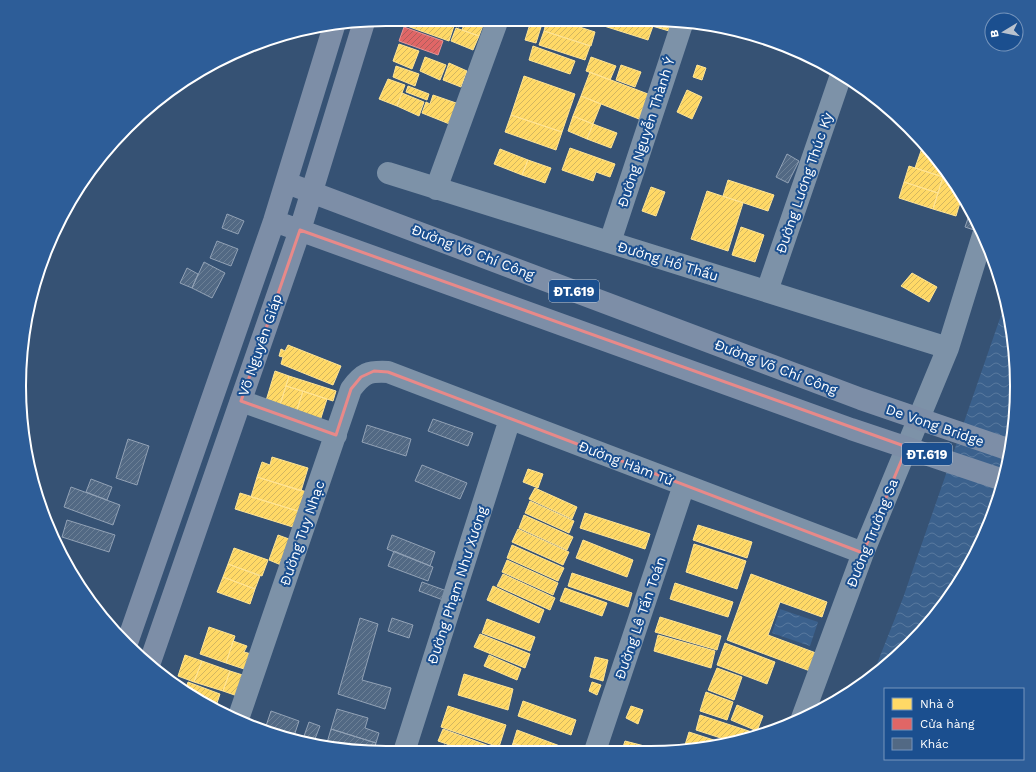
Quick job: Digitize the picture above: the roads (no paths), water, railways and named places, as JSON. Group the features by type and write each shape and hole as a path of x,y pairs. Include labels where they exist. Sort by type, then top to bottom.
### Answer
{"main road":[{"name":"Võ Nguyên Giáp","path":"151,659 300,230 362,27"},
{"name":"Võ Nguyên Giáp","path":"129,638 287,183 331,34"},
{"path":"331,34 354,52"},
{"name":"Đường Võ Chí Công","path":"287,183 861,399"},
{"name":"ĐT.619","path":"274,221 852,429 998,478"},
{"name":"De Vong Bridge","path":"861,399 1004,448"}],"street":[{"path":"436,189 495,26"},
{"name":"Đường Nguyễn Thành Ý","path":"610,242 681,28"},
{"name":"Đường Lương Thúc Kỳ","path":"767,292 839,80"},
{"name":"Đường Hồ Thấu","path":"388,173 948,348"},
{"name":"Đường Trường Sa","path":"805,711 863,553 948,348 981,243"},
{"name":"Đường Tuy Nhạc","path":"239,715 351,389 360,377 374,371 388,372"},
{"name":"Đường Hàm Tử","path":"388,372 863,553"},
{"path":"241,401 336,435"},
{"name":"Đường Phạm Như Xương","path":"406,746 510,419"},
{"name":"Đường Lê Tấn Toán","path":"597,746 684,485"}],"water":[{"path":"1002,312 1009,362 1009,410 1003,456 991,502 983,524 962,566 936,605 905,641 876,666 903,598"},
{"path":"780,609 818,622 810,646 772,633"}]}
